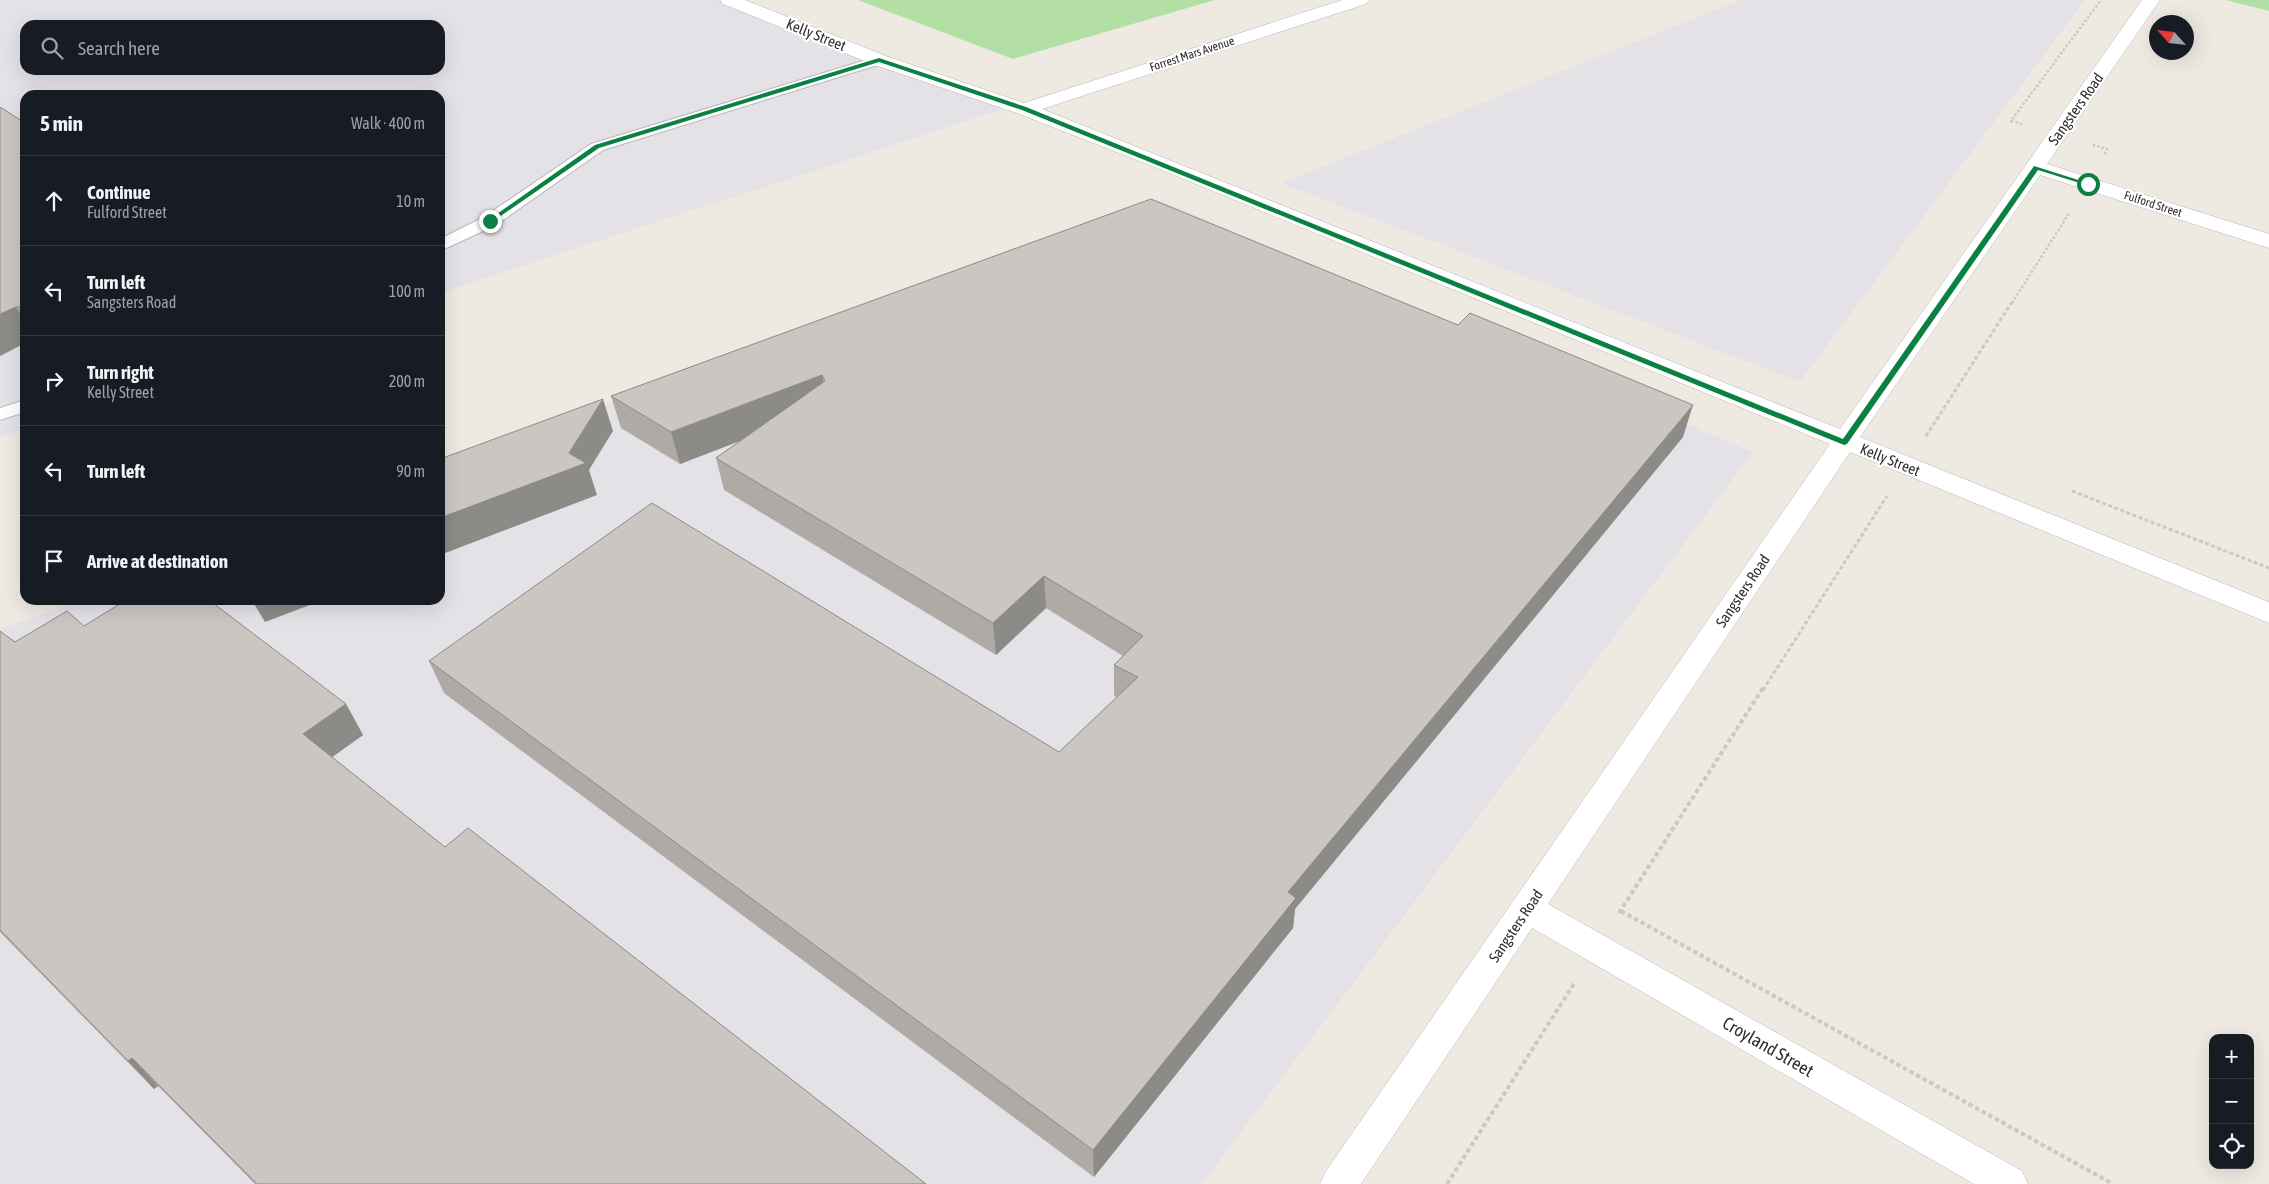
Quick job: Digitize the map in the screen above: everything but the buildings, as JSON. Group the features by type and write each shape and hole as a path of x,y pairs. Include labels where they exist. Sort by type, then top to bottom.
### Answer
{"street":[{"name":"Kelly Street","path":"729,0 879,60 1024,109 2269,613"},
{"name":"Forrest Mars Avenue","path":"1024,109 1360,0"},
{"name":"Sangsters Road","path":"1339,1184 1528,909 1844,442 2151,0"},
{"name":"Fulford Street","path":"2036,167 2269,241"},
{"name":"Croyland Street","path":"1528,909 2009,1184"}],"lane":[{"path":"445,244 490,221 597,147 879,60"},
{"path":"0,414 20,408"}],"path":[{"path":"1447,1184 1596,948 2088,184 2107,149 2011,121 2101,0"},
{"path":"2066,489 2269,568"},
{"path":"1621,911 2113,1184"}],"shaded area":[{"path":"0,0 733,0 1003,109 445,291 445,90 20,90 20,430 0,437"},
{"path":"1741,0 2085,0 1800,382 1281,183"},
{"path":"1160,200 1753,452 1202,1184 0,1184 0,630 67,605 445,605 445,465"}],"green space":[{"path":"858,0 1215,0 1013,59"},
{"path":"2226,0 2269,0 2269,11"}],"route":[{"path":"490,221 597,147 879,60 1024,109 1844,442 2036,167 2088,184"}]}
